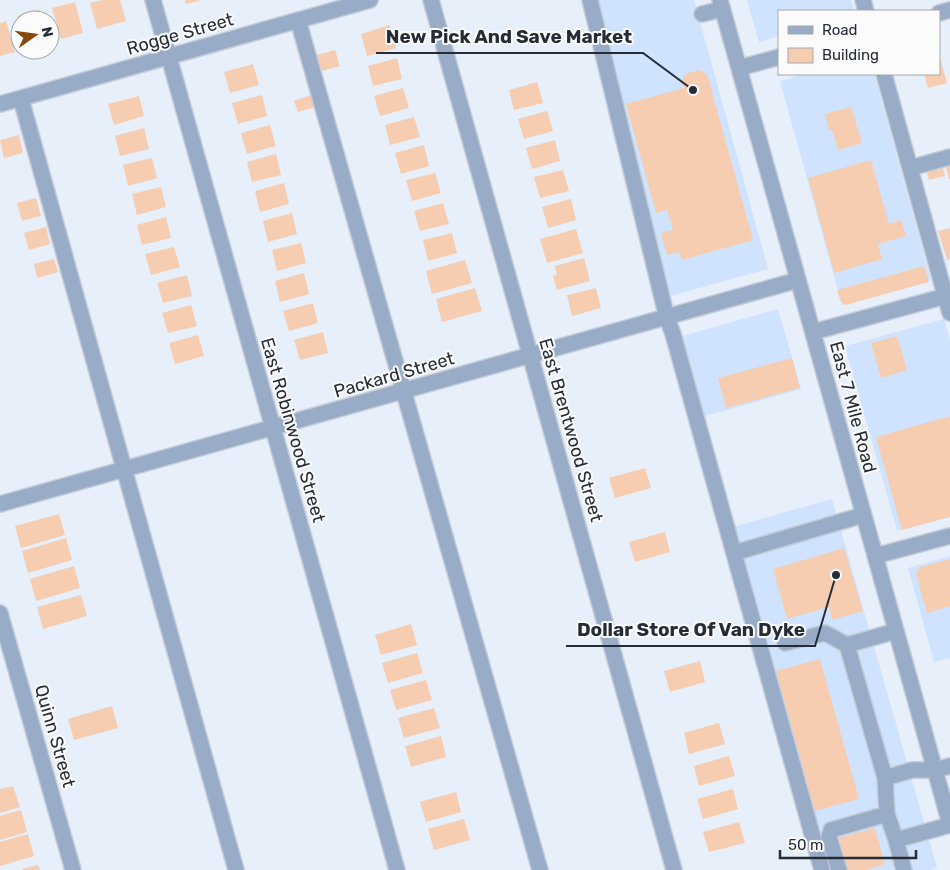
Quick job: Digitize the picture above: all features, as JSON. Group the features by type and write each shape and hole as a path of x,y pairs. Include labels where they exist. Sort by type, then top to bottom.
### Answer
{"street":[{"name":"East Robinwood Street","path":"153,0 397,870"},
{"name":"Rogge Street","path":"0,104 370,0"},
{"name":"East Brentwood Street","path":"431,0 674,870"},
{"path":"590,0 667,318 674,334 822,870"},
{"path":"702,14 721,4"},
{"name":"East 7 Mile Road","path":"721,4 950,824"},
{"path":"298,20 540,870"},
{"path":"739,68 778,57"},
{"path":"884,75 948,296 950,313"},
{"path":"21,98 236,870"},
{"path":"910,168 950,157"},
{"name":"Packard Street","path":"0,504 798,280"},
{"path":"813,332 948,296"},
{"path":"734,553 864,515"},
{"path":"875,556 950,536"},
{"name":"Quinn Street","path":"0,613 73,870"},
{"path":"785,643 825,633 847,644 896,631"},
{"path":"847,644 885,778 887,814 904,870"},
{"path":"885,778 912,770 935,770 950,766"},
{"path":"838,870 829,837 831,830 887,814"},
{"path":"896,840 950,824"}],"shaded area":[{"path":"599,0 694,0 768,269 667,297"},
{"path":"747,0 851,0 854,10 778,10 778,36 759,42"},
{"path":"801,75 874,75 931,280 842,305 780,81"},
{"path":"778,309 801,389 702,417 679,337"},
{"path":"944,319 950,340 950,515 897,530 845,346"},
{"path":"832,499 937,868 930,870 829,870 733,527"},
{"path":"950,556 950,658 934,662 908,568"}],"building":[{"path":"102,0 120,0 126,21 97,29 90,3"},
{"path":"185,0 199,0 199,1 186,4"},
{"path":"75,2 83,33 61,39 60,10 53,10 52,8"},
{"path":"6,21 10,35 10,53 0,56 0,23"},
{"path":"390,25 396,48 367,56 361,34"},
{"path":"335,50 340,66 322,71 317,55"},
{"path":"397,58 402,79 373,86 368,66"},
{"path":"940,58 947,83 928,88 924,75 940,75"},
{"path":"253,64 259,85 230,93 224,72"},
{"path":"699,70 707,74 753,240 682,260 679,252 667,255 661,233 673,230 667,210 656,213 626,104 684,88 682,81 685,74"},
{"path":"537,82 543,103 514,110 509,90"},
{"path":"403,88 409,108 380,116 374,96"},
{"path":"262,95 267,116 238,124 232,103"},
{"path":"311,95 315,107 298,112 294,101"},
{"path":"139,96 144,116 114,125 108,104"},
{"path":"851,107 862,143 838,150 832,129 829,130 825,114"},
{"path":"547,111 553,131 524,139 518,119"},
{"path":"414,117 420,137 390,145 385,125"},
{"path":"270,125 276,146 247,154 241,133"},
{"path":"144,128 149,149 120,156 115,136"},
{"path":"19,135 23,153 4,158 0,140"},
{"path":"555,140 560,161 532,169 526,148"},
{"path":"424,145 429,166 401,174 395,153"},
{"path":"276,154 281,175 252,182 247,162"},
{"path":"152,158 157,178 128,186 123,165"},
{"path":"871,160 889,224 901,220 906,236 878,244 882,259 834,273 808,178"},
{"path":"950,161 950,179 949,179 945,163"},
{"path":"942,164 945,176 929,180 926,168"},
{"path":"563,170 569,191 540,198 534,177"},
{"path":"435,173 441,193 412,201 406,180"},
{"path":"284,183 289,204 260,212 255,191"},
{"path":"161,187 166,207 137,215 132,194"},
{"path":"36,198 41,216 22,221 17,203"},
{"path":"571,199 576,220 548,228 542,207"},
{"path":"443,203 449,224 420,231 414,211"},
{"path":"292,213 297,234 268,242 263,221"},
{"path":"166,217 171,238 142,245 137,225"},
{"path":"46,227 50,244 29,250 24,233"},
{"path":"950,228 950,259 947,260 938,231"},
{"path":"576,229 583,253 547,263 540,239"},
{"path":"452,233 457,253 428,261 423,240"},
{"path":"301,243 306,263 277,271 272,250"},
{"path":"174,247 180,267 151,275 145,254"},
{"path":"584,258 590,281 557,290 553,276 557,275 555,266"},
{"path":"54,259 58,272 37,278 34,264"},
{"path":"465,260 472,283 432,294 426,271"},
{"path":"924,266 929,282 845,305 841,302 837,290"},
{"path":"304,273 309,294 280,302 275,281"},
{"path":"187,275 192,296 163,303 157,283"},
{"path":"475,288 482,311 442,322 436,299"},
{"path":"596,288 601,308 572,316 567,295"},
{"path":"313,303 318,323 289,331 283,311"},
{"path":"191,305 197,326 168,333 162,313"},
{"path":"323,332 328,353 300,360 294,340"},
{"path":"198,335 204,356 175,364 169,343"},
{"path":"897,336 907,370 881,378 871,343"},
{"path":"792,358 800,388 726,408 718,378"},
{"path":"950,416 950,517 902,530 876,437"},
{"path":"645,468 651,488 615,498 609,478"},
{"path":"59,514 65,535 21,548 15,526"},
{"path":"665,532 670,552 635,562 629,542"},
{"path":"66,538 72,560 28,573 22,551"},
{"path":"844,548 863,611 832,620 829,607 787,619 773,569"},
{"path":"950,559 950,606 927,613 916,574 920,567"},
{"path":"74,566 80,588 36,601 30,579"},
{"path":"81,595 87,616 43,629 37,607"},
{"path":"411,624 417,645 381,655 375,635"},
{"path":"417,653 423,673 388,683 382,663"},
{"path":"820,659 859,799 815,811 776,671"},
{"path":"700,661 705,682 670,692 664,671"},
{"path":"426,680 432,700 396,710 390,690"},
{"path":"112,706 118,728 74,740 68,719"},
{"path":"434,708 440,728 404,738 398,718"},
{"path":"719,723 725,744 689,754 684,733"},
{"path":"441,736 446,757 411,767 405,746"},
{"path":"729,756 735,776 699,786 694,766"},
{"path":"13,786 20,807 0,813 0,789"},
{"path":"733,789 738,809 703,819 697,799"},
{"path":"456,792 461,812 426,822 420,802"},
{"path":"21,810 27,832 0,840 0,816"},
{"path":"464,819 470,840 434,850 428,829"},
{"path":"739,822 745,843 709,852 703,832"},
{"path":"875,828 885,864 866,870 847,870 838,838"},
{"path":"28,834 34,856 0,866 0,842"},
{"path":"38,865 40,870 22,870 22,869"}],"place":[{"name":"New Pick And Save Market","path":"693,90"},
{"name":"Dollar Store Of Van Dyke","path":"836,575"}]}
